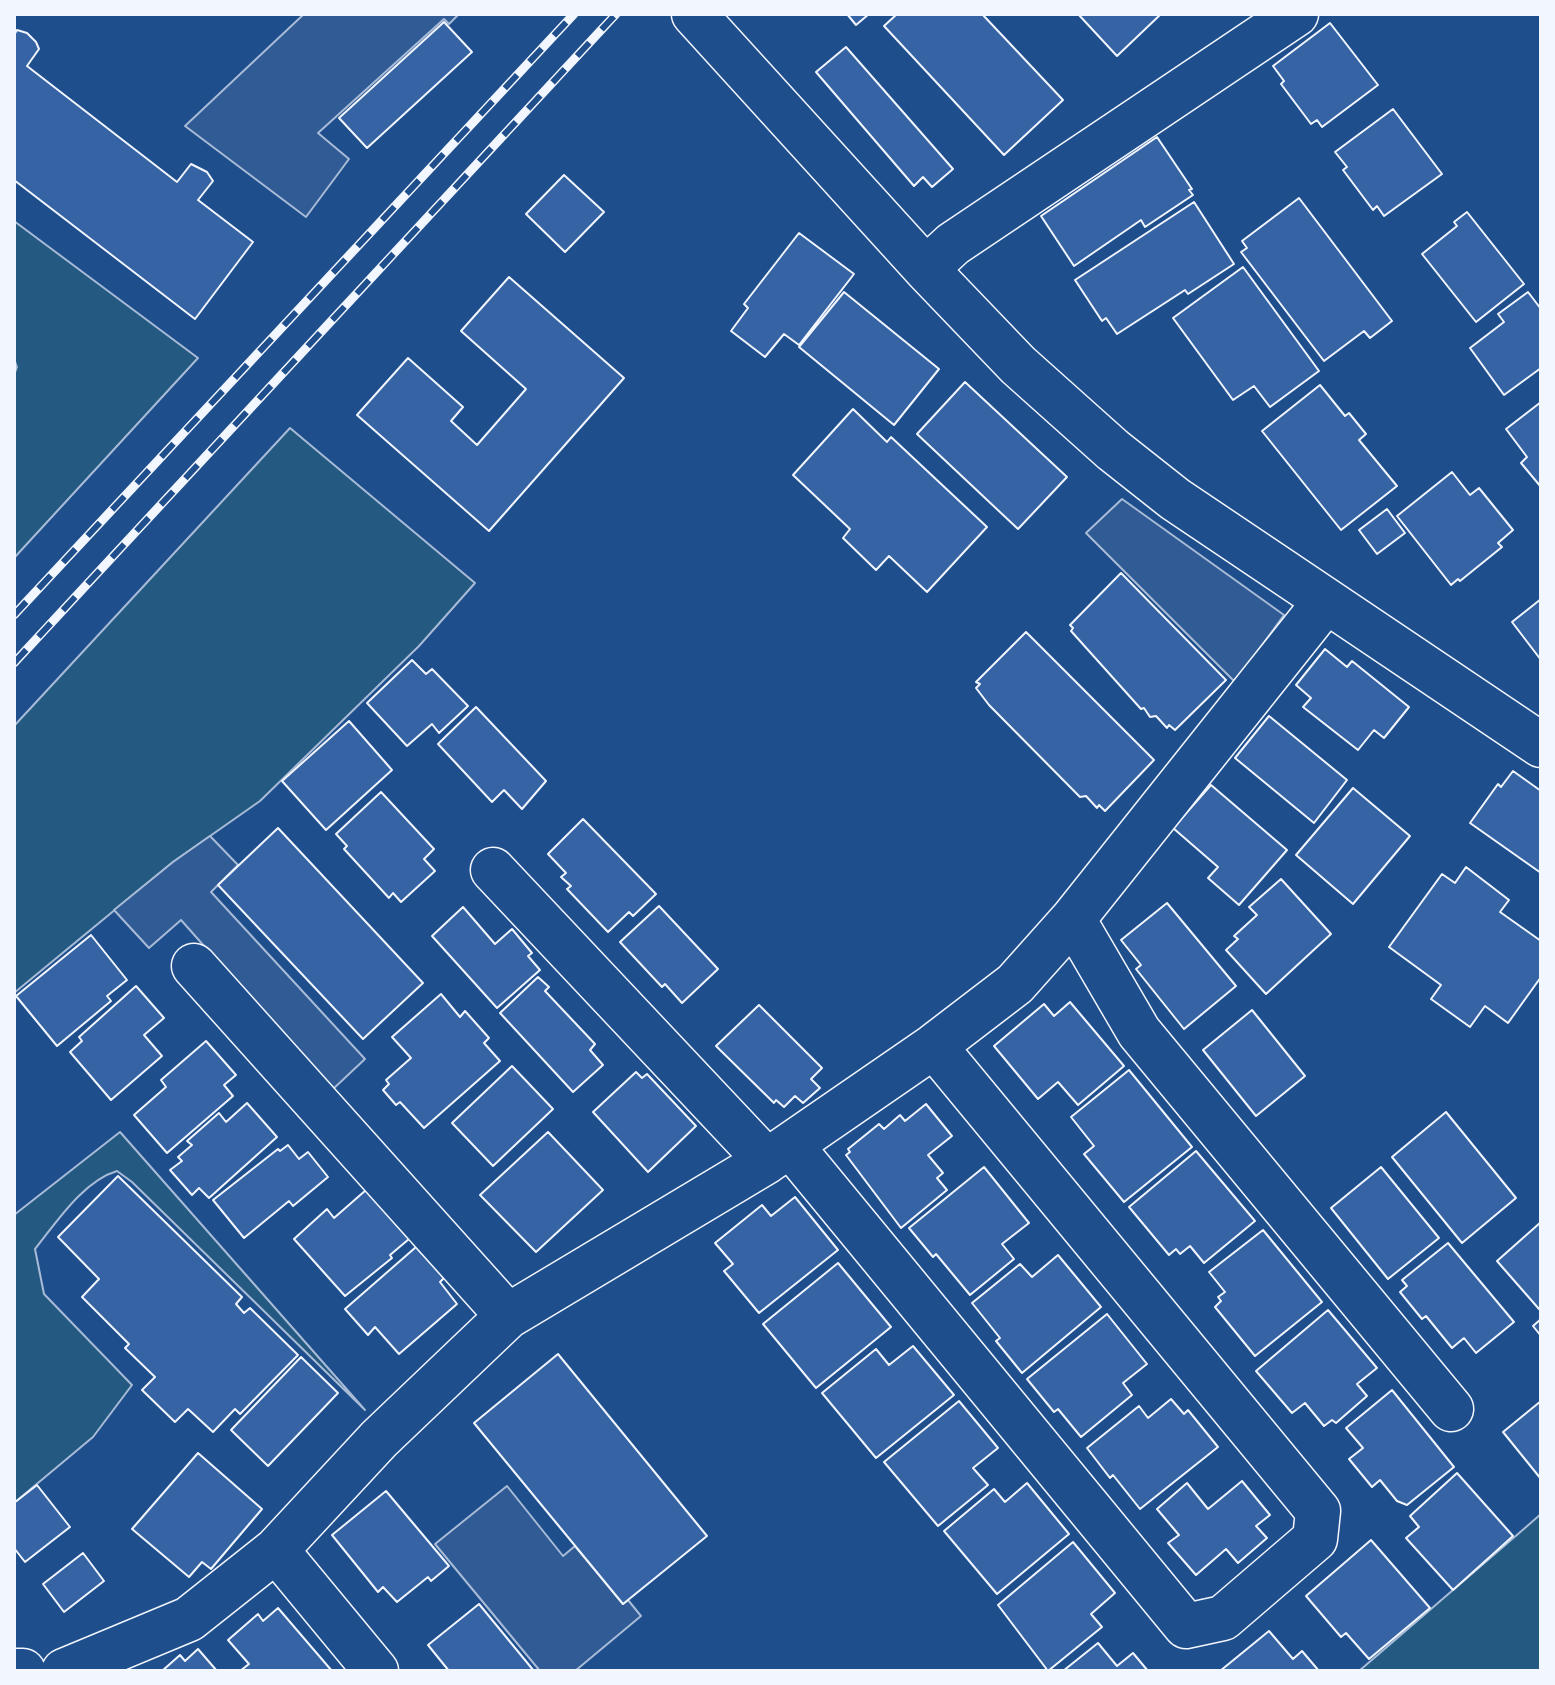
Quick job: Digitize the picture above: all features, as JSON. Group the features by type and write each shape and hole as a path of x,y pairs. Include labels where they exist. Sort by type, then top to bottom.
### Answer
{"street":[{"path":"694,14 926,269 1018,365 1113,450 1175,499 1541,745"},
{"path":"926,269 953,244 1296,14"},
{"path":"64,1671 189,1619 276,1550 379,1439 508,1316 779,1154 934,1046 1015,984 1073,919 1326,601"},
{"path":"493,870 779,1154 1186,1626 1223,1618 1315,1539 1318,1511 934,1046"},
{"path":"1073,919 1139,1032 1451,1409"},
{"path":"194,966 508,1316"},
{"path":"276,1550 376,1671"},
{"path":"14,1671 23,1671"}],"shaded area":[{"path":"304,14 459,14 449,24 444,19 318,133 349,159 306,217 185,126"},
{"path":"14,221 198,358 14,558 14,375 17,367 14,359"},
{"path":"290,428 475,583 419,646 260,801 173,862 14,993 14,726"},
{"path":"1122,499 1284,615 1235,682 1086,533"},
{"path":"210,836 238,865 211,892 365,1059 332,1090 181,920 149,948 114,910"},
{"path":"120,1132 365,1410 132,1182 117,1171 82,1193 35,1249 44,1294 132,1385 93,1437 14,1503 14,1215"},
{"path":"507,1486 563,1556 575,1546 623,1604 628,1600 641,1616 575,1671 540,1671 435,1544"},
{"path":"1541,1514 1541,1671 1359,1671 1518,1534"}],"building":[{"path":"847,14 869,14 856,25"},
{"path":"897,14 982,14 1063,100 1004,155 884,26"},
{"path":"1078,14 1161,14 1117,56"},
{"path":"444,22 472,52 367,148 339,118"},
{"path":"1330,23 1378,85 1322,127 1317,120 1311,124 1281,84 1284,81 1273,66"},
{"path":"17,30 27,33 39,49 27,66 177,182 191,164 207,172 213,181 198,200 253,242 195,319 14,180 14,35"},
{"path":"846,47 953,169 932,187 923,177 914,186 816,72"},
{"path":"1393,109 1442,174 1384,216 1377,206 1373,210 1343,170 1347,167 1335,152"},
{"path":"1157,137 1193,195 1145,227 1141,220 1074,266 1041,216"},
{"path":"564,175 604,212 565,252 526,214"},
{"path":"1299,198 1392,321 1370,338 1364,331 1324,361 1241,252 1247,248 1242,241"},
{"path":"1194,202 1234,264 1188,294 1185,290 1117,334 1106,318 1102,321 1075,280"},
{"path":"1467,212 1524,284 1476,322 1422,254 1457,226 1454,222"},
{"path":"799,233 854,274 799,345 784,334 765,357 731,331 748,308 744,304"},
{"path":"1243,267 1319,371 1270,407 1254,386 1233,400 1173,318"},
{"path":"509,277 624,378 489,531 357,415 408,358 463,407 451,421 477,445 526,389 461,331"},
{"path":"844,292 939,369 894,425 799,347"},
{"path":"1528,292 1541,309 1541,368 1504,395 1470,348 1504,322 1498,314"},
{"path":"965,382 1067,477 1018,529 917,434"},
{"path":"1320,385 1345,416 1349,413 1366,434 1359,440 1397,486 1341,530 1262,431"},
{"path":"1541,402 1541,487 1521,463 1527,457 1506,429"},
{"path":"853,409 887,442 891,437 987,527 927,592 889,556 876,570 843,538 850,529 793,475"},
{"path":"1452,472 1470,495 1479,488 1513,530 1498,543 1502,547 1451,585 1397,516"},
{"path":"1387,509 1405,533 1377,554 1359,530"},
{"path":"1121,573 1226,680 1175,730 1169,725 1167,728 1156,716 1150,717 1144,708 1141,709 1071,631 1073,628 1070,625"},
{"path":"1541,599 1541,660 1512,622"},
{"path":"1026,632 1154,760 1105,811 1099,805 1097,808 1086,796 1080,797 976,688 980,684 976,682"},
{"path":"1325,649 1347,667 1352,661 1409,707 1384,738 1374,730 1358,750 1303,707 1311,698 1296,685"},
{"path":"412,660 426,674 432,669 468,706 439,733 432,724 407,746 367,703"},
{"path":"476,707 546,781 522,809 504,790 492,802 438,744"},
{"path":"1269,716 1347,780 1314,823 1235,758"},
{"path":"349,721 392,770 326,830 282,781"},
{"path":"1513,771 1541,791 1541,873 1470,823 1498,784 1501,787"},
{"path":"1211,785 1287,850 1239,905 1208,878 1218,867 1173,828"},
{"path":"1353,788 1410,836 1353,904 1296,855"},
{"path":"381,792 434,849 424,859 435,871 401,902 393,893 389,898 344,849 347,846 336,834"},
{"path":"583,819 656,894 633,916 629,912 608,932 567,889 571,886 561,877 566,873 548,854"},
{"path":"278,828 423,983 363,1039 218,885"},
{"path":"1466,867 1509,900 1500,912 1541,941 1541,977 1508,1023 1485,1006 1470,1027 1431,999 1441,985 1389,947 1442,874 1455,883"},
{"path":"1281,879 1331,934 1266,994 1226,950 1238,939 1234,936 1257,915 1249,907"},
{"path":"1167,903 1236,986 1184,1029 1136,969 1141,965 1121,940"},
{"path":"659,906 718,969 682,1003 665,984 662,987 620,942"},
{"path":"463,907 495,944 512,929 532,953 528,956 540,970 497,1008 432,936"},
{"path":"91,935 127,980 107,996 111,1001 57,1046 16,996"},
{"path":"538,977 549,987 545,991 595,1044 590,1050 603,1065 573,1092 500,1013"},
{"path":"136,986 164,1018 144,1035 162,1056 111,1100 70,1052 82,1041 79,1037"},
{"path":"441,994 460,1017 465,1011 489,1038 484,1043 500,1061 424,1128 400,1102 396,1105 383,1090 389,1084 386,1080 411,1058 392,1037"},
{"path":"1070,1002 1124,1066 1078,1105 1058,1082 1038,1099 994,1046 1044,1004 1054,1016"},
{"path":"759,1005 822,1068 811,1079 820,1088 803,1103 795,1096 784,1107 776,1100 774,1103 716,1046"},
{"path":"1252,1010 1305,1076 1256,1116 1203,1050"},
{"path":"206,1041 236,1075 224,1085 233,1096 167,1153 134,1115 166,1087 161,1080"},
{"path":"512,1066 553,1109 493,1166 452,1123"},
{"path":"1129,1070 1192,1147 1124,1202 1084,1154 1094,1146 1071,1117"},
{"path":"636,1072 642,1078 647,1074 696,1126 648,1172 593,1112"},
{"path":"247,1103 277,1137 209,1198 199,1188 192,1195 170,1170 182,1161 178,1157 192,1145 187,1141 219,1113 226,1122"},
{"path":"926,1104 952,1136 928,1155 943,1173 937,1178 947,1190 901,1228 846,1155 850,1152 848,1149 879,1124 884,1129 900,1115 905,1121"},
{"path":"1446,1112 1516,1198 1462,1243 1392,1157"},
{"path":"548,1132 603,1190 536,1252 480,1195"},
{"path":"288,1145 299,1159 308,1152 328,1177 293,1206 289,1201 244,1238 213,1200 278,1149 280,1151"},
{"path":"1196,1151 1255,1221 1204,1263 1190,1246 1180,1254 1176,1249 1169,1255 1129,1207"},
{"path":"984,1167 1029,1223 1002,1244 1014,1259 970,1295 936,1254 933,1257 909,1228"},
{"path":"1381,1167 1439,1238 1388,1279 1331,1208"},
{"path":"118,1176 242,1297 236,1304 244,1313 250,1308 298,1355 240,1414 235,1409 213,1432 188,1409 175,1422 142,1390 155,1377 125,1348 129,1344 82,1297 99,1279 58,1237"},
{"path":"366,1190 409,1239 390,1255 392,1258 345,1296 294,1239 327,1209 334,1218"},
{"path":"795,1197 838,1250 759,1313 724,1271 733,1264 715,1243 762,1205 771,1216"},
{"path":"1541,1222 1541,1307 1539,1309 1497,1261"},
{"path":"1263,1230 1322,1302 1255,1356 1215,1307 1221,1301 1218,1297 1225,1292 1209,1272"},
{"path":"1448,1243 1514,1322 1476,1353 1464,1338 1452,1348 1426,1316 1422,1319 1400,1292 1407,1286 1402,1280"},
{"path":"416,1247 444,1278 440,1282 457,1304 399,1354 375,1327 368,1335 345,1309"},
{"path":"1058,1255 1101,1307 1022,1373 996,1341 1000,1338 972,1303 1020,1264 1032,1277"},
{"path":"838,1263 891,1327 816,1388 763,1324"},
{"path":"1328,1310 1377,1368 1357,1384 1367,1396 1336,1423 1332,1420 1324,1426 1305,1403 1292,1413 1256,1371"},
{"path":"1107,1314 1147,1364 1123,1383 1132,1395 1081,1437 1058,1409 1054,1412 1027,1379"},
{"path":"1541,1319 1541,1336 1533,1326"},
{"path":"913,1346 954,1395 876,1458 822,1393 876,1349 889,1365"},
{"path":"558,1354 707,1536 623,1604 474,1423"},
{"path":"301,1357 338,1393 268,1466 231,1430"},
{"path":"1392,1390 1454,1467 1407,1505 1397,1501 1380,1480 1372,1487 1349,1459 1363,1448 1346,1428"},
{"path":"1171,1399 1184,1414 1188,1410 1218,1447 1140,1509 1087,1448 1139,1406 1148,1418"},
{"path":"959,1401 998,1448 973,1468 988,1485 938,1526 884,1462"},
{"path":"1541,1401 1541,1479 1503,1432"},
{"path":"198,1453 262,1509 211,1569 202,1562 189,1577 132,1529"},
{"path":"1457,1473 1513,1536 1453,1590 1406,1538 1419,1527 1410,1516"},
{"path":"1242,1481 1270,1515 1256,1526 1267,1538 1238,1563 1226,1549 1196,1575 1168,1543 1179,1535 1157,1509 1187,1483 1208,1509"},
{"path":"1027,1483 1069,1534 997,1594 944,1531 994,1489 1005,1502"},
{"path":"37,1485 70,1527 25,1562 14,1548 14,1503"},
{"path":"386,1491 449,1566 431,1581 428,1577 397,1602 383,1587 378,1592 332,1535"},
{"path":"1371,1540 1430,1608 1369,1659 1346,1633 1341,1637 1306,1596"},
{"path":"1073,1542 1115,1593 1091,1614 1102,1627 1048,1671 998,1605"},
{"path":"83,1553 104,1581 64,1612 43,1584"},
{"path":"479,1604 534,1671 449,1671 428,1645"},
{"path":"278,1608 332,1671 240,1671 249,1664 228,1640 258,1614 263,1621"},
{"path":"1269,1631 1293,1659 1302,1651 1319,1671 1220,1671"},
{"path":"1098,1643 1117,1666 1133,1653 1148,1671 1063,1671"},
{"path":"198,1649 217,1671 162,1671 180,1655 185,1661"}],"railway":[{"path":"14,615 574,14"},
{"path":"14,663 616,14"}]}
